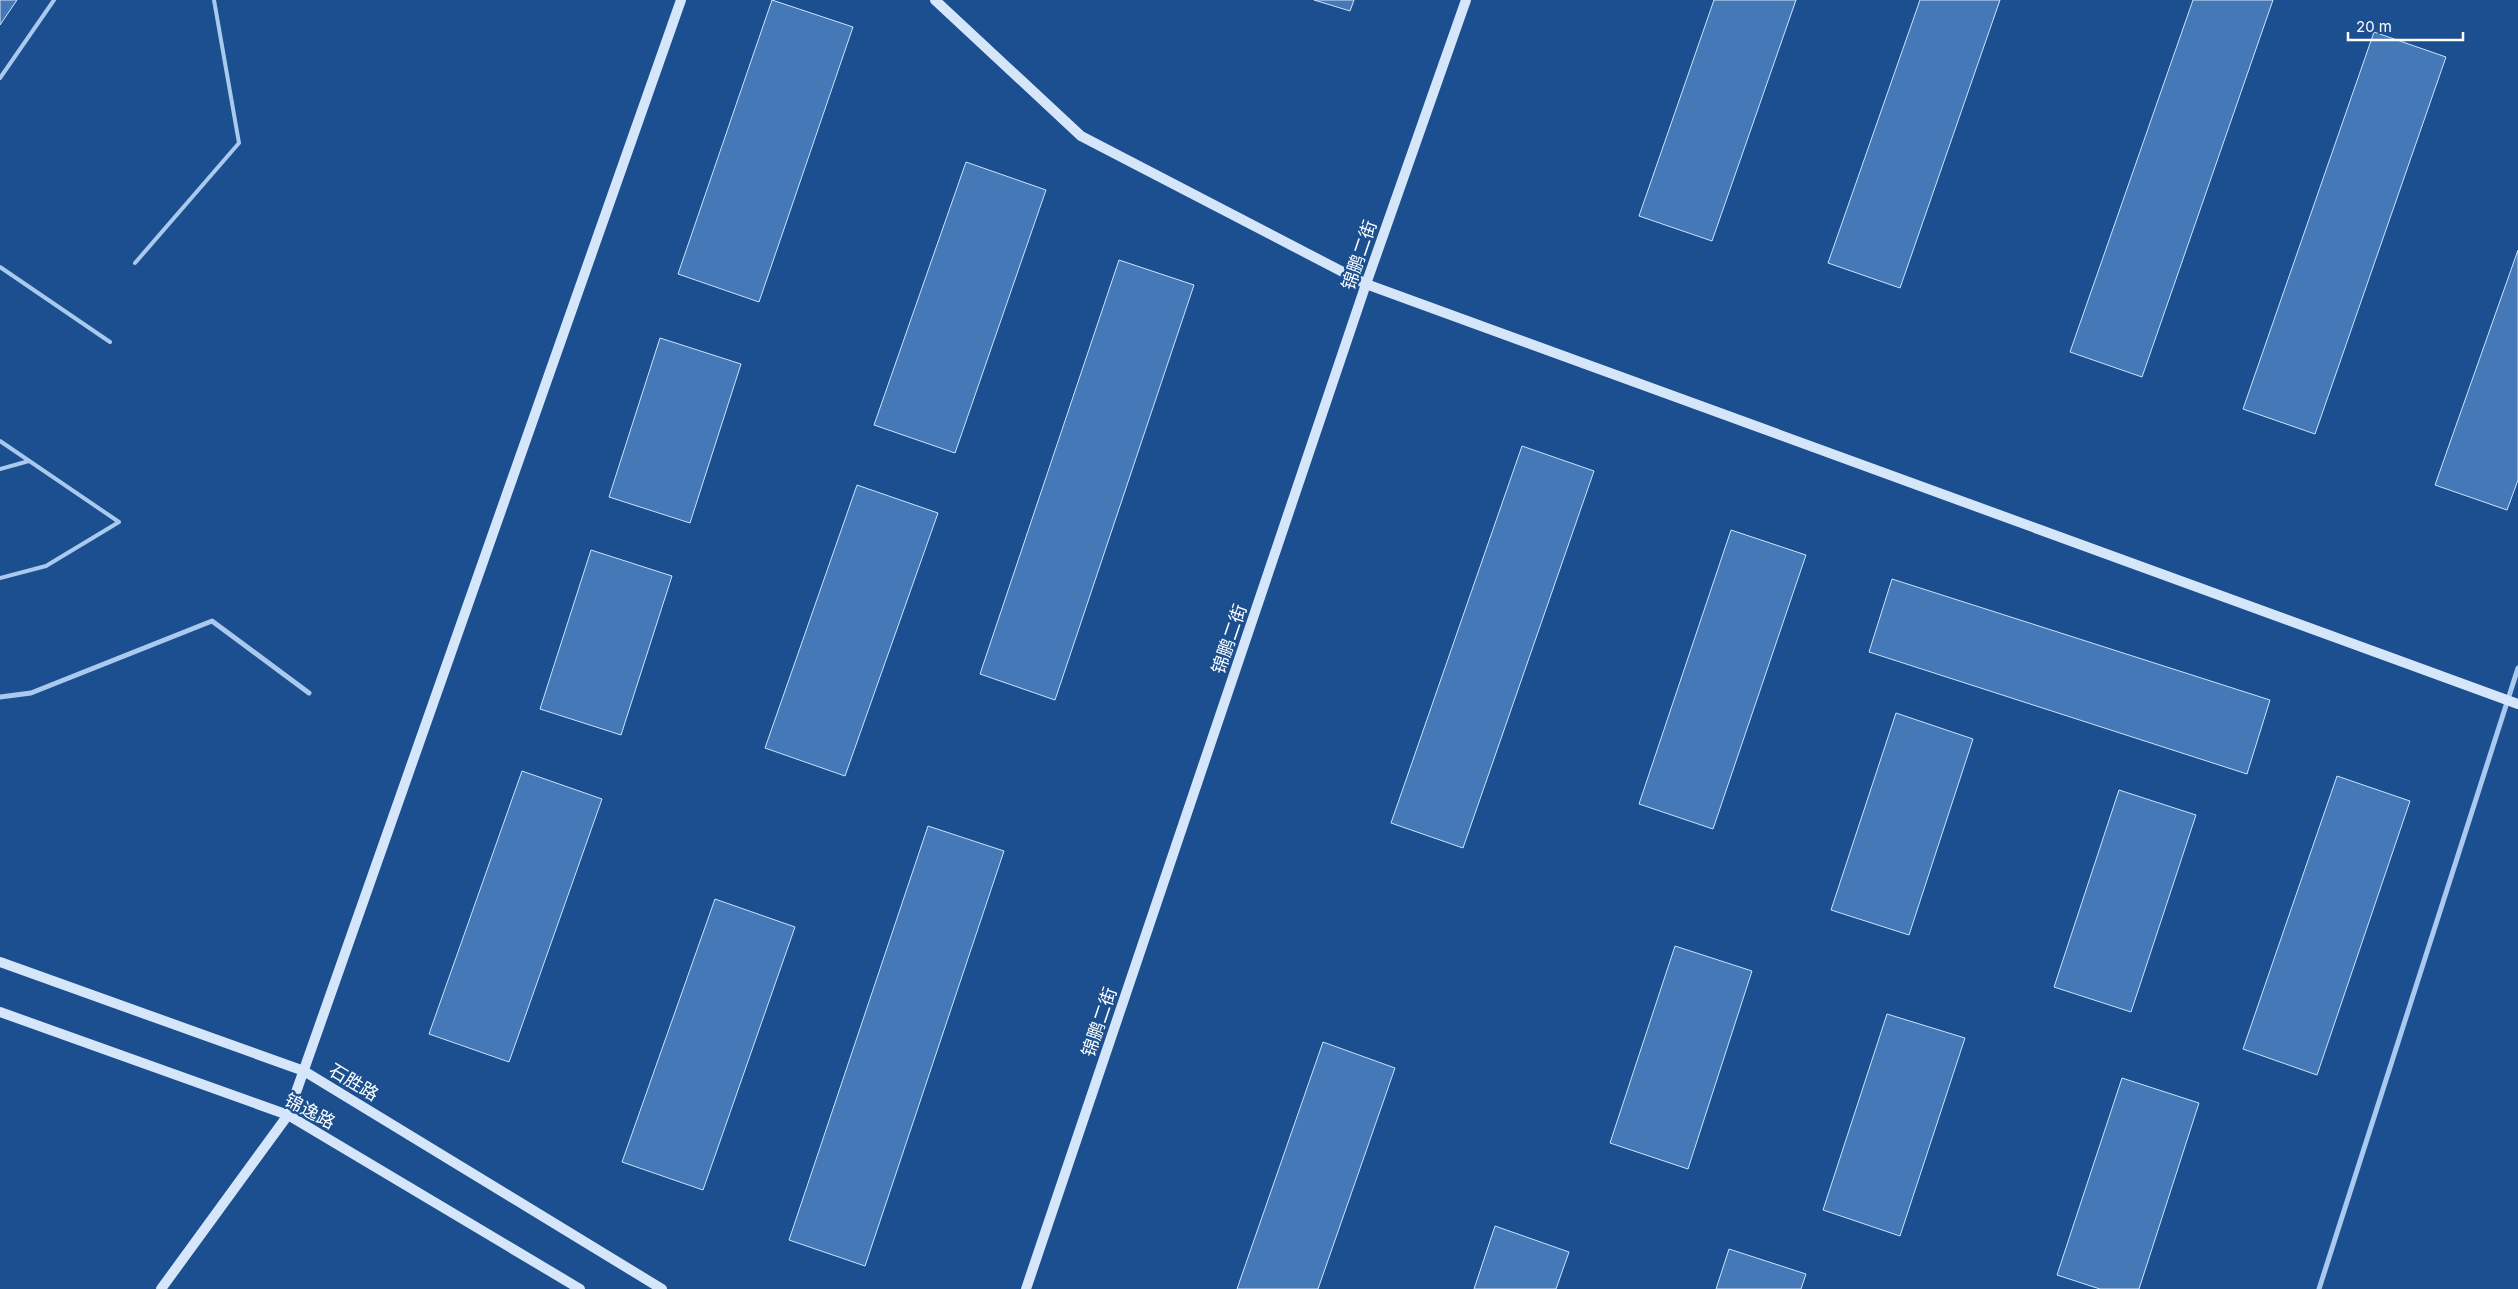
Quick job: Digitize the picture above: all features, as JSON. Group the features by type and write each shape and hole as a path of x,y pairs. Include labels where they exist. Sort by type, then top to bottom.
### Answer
{"street":[{"path":"161,1289 288,1115 681,0"},
{"path":"935,0 1080,136 1366,284 2518,704"},
{"name":"锦鹏二街","path":"1026,1289 1366,284 1466,0"},
{"path":"0,697 31,692 212,620 309,693"},
{"path":"2320,1289 2518,668"},
{"name":"石胜路","path":"0,962 304,1071 662,1289"},
{"name":"锦逸路","path":"0,1012 288,1115 580,1289"}],"lane":[{"path":"0,78 54,0"},
{"path":"135,263 239,143 214,0"},
{"path":"0,267 110,342"},
{"path":"0,441 119,522 46,566 0,578"},
{"path":"0,469 29,461"}],"building":[{"path":"0,0 17,0 0,25"},
{"path":"772,0 853,27 759,302 678,274"},
{"path":"1314,0 1354,0 1350,11"},
{"path":"1714,0 1796,0 1712,241 1639,216"},
{"path":"1920,0 2000,0 1900,288 1828,263"},
{"path":"2193,0 2273,0 2142,377 2070,352"},
{"path":"2374,32 2446,57 2315,434 2243,409"},
{"path":"966,162 1046,190 955,453 874,425"},
{"path":"2518,250 2518,480 2507,510 2435,485"},
{"path":"1119,260 1194,285 1055,700 980,674"},
{"path":"660,338 741,364 690,523 609,497"},
{"path":"1522,446 1594,471 1463,848 1391,823"},
{"path":"857,485 938,513 845,776 765,748"},
{"path":"1731,530 1806,555 1713,829 1639,804"},
{"path":"591,550 672,576 621,735 540,709"},
{"path":"1892,579 2270,700 2247,774 1869,652"},
{"path":"1896,713 1973,739 1909,935 1831,910"},
{"path":"522,771 602,799 509,1062 429,1034"},
{"path":"2337,776 2410,801 2317,1075 2243,1049"},
{"path":"2119,790 2196,815 2131,1012 2054,987"},
{"path":"928,826 1004,851 865,1266 789,1240"},
{"path":"715,899 795,927 703,1190 622,1162"},
{"path":"1675,946 1752,971 1688,1169 1610,1143"},
{"path":"1887,1014 1965,1038 1900,1236 1823,1210"},
{"path":"1323,1042 1395,1068 1318,1289 1237,1289"},
{"path":"2122,1078 2199,1103 2139,1289 2100,1289 2057,1275"},
{"path":"1495,1226 1569,1252 1556,1289 1474,1289"},
{"path":"1729,1249 1806,1274 1801,1289 1716,1289"}]}
